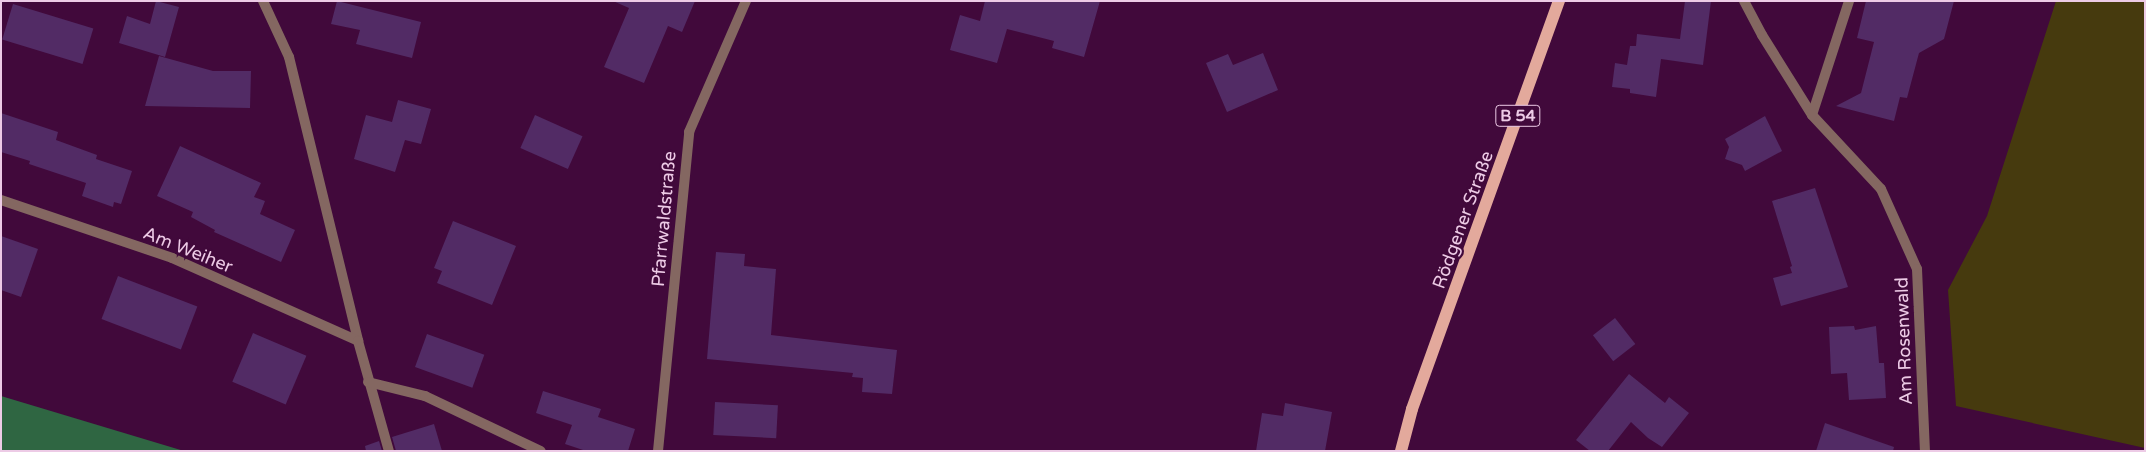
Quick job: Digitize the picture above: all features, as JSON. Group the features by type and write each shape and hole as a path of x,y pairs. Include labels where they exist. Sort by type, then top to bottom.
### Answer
{"main road":[{"name":"Rödgener Straße","path":"1401,451 1412,410 1559,1"}],"street":[{"path":"263,1 289,57 368,382 389,451"},
{"name":"Pfarrwaldstraße","path":"658,451 689,132 746,1"},
{"name":"Am Rosenwald","path":"1744,1 1762,35 1812,115 1881,189 1917,269 1925,451"},
{"path":"1812,115 1850,1"},
{"name":"Am Weiher","path":"1,200 172,258 358,342"},
{"path":"368,382 425,396 541,451"}],"shaded area":[{"path":"2056,1 2145,1 2145,448 1956,406 1948,290 1987,216"},
{"path":"1,396 184,451 1,451"}],"building":[{"path":"156,1 179,7 165,57 119,43 127,16 150,24"},
{"path":"337,1 421,22 412,58 356,44 360,30 331,24"},
{"path":"613,1 695,1 682,32 668,26 644,83 604,67 629,8"},
{"path":"985,1 1100,1 1084,57 1052,48 1054,41 1007,29 997,63 950,50 960,15 980,21"},
{"path":"1685,1 1711,1 1703,65 1661,59 1656,97 1630,93 1630,89 1612,87 1615,63 1627,65 1630,46 1636,46 1637,34 1680,39"},
{"path":"1866,1 1954,1 1944,39 1919,53 1907,98 1900,97 1894,121 1836,106 1861,93 1874,42 1857,38"},
{"path":"13,4 93,29 83,64 2,39"},
{"path":"1263,53 1278,90 1227,112 1206,63 1228,54 1233,65"},
{"path":"159,56 213,71 251,71 250,108 145,106"},
{"path":"398,100 431,109 421,144 405,140 395,172 354,159 366,115 392,122"},
{"path":"1,113 58,132 56,140 97,155 96,159 132,171 121,204 114,202 113,207 82,196 86,183 29,164 30,161 1,152"},
{"path":"535,115 583,136 568,169 520,148"},
{"path":"1765,116 1782,151 1745,171 1742,165 1725,159 1729,147 1725,139"},
{"path":"180,146 261,183 254,197 265,201 260,214 295,230 281,262 214,232 215,230 191,217 193,212 157,196"},
{"path":"1815,188 1848,287 1781,306 1773,278 1792,273 1790,267 1792,266 1772,201"},
{"path":"453,221 516,246 492,305 437,283 442,271 434,268"},
{"path":"1,236 38,249 21,297 1,290"},
{"path":"716,252 745,254 744,266 776,269 771,335 897,350 892,394 862,392 863,378 852,377 853,373 707,359"},
{"path":"118,276 197,306 181,349 102,319"},
{"path":"1615,318 1635,344 1613,361 1593,335"},
{"path":"1854,326 1855,330 1876,326 1879,363 1884,363 1886,398 1849,400 1847,373 1831,374 1829,327"},
{"path":"253,333 306,356 286,404 232,382"},
{"path":"427,334 484,355 472,388 415,367"},
{"path":"1629,374 1665,403 1669,397 1689,413 1662,447 1648,438 1631,422 1608,451 1590,451 1576,440"},
{"path":"543,391 601,409 598,417 635,429 628,451 586,451 565,444 572,425 536,413"},
{"path":"715,402 778,405 776,438 713,435"},
{"path":"1285,403 1332,412 1325,451 1256,451 1262,413 1283,416"},
{"path":"1825,423 1894,447 1893,451 1816,451"},
{"path":"434,424 442,451 396,451 392,437"},
{"path":"379,441 382,451 366,451 365,446"}]}
